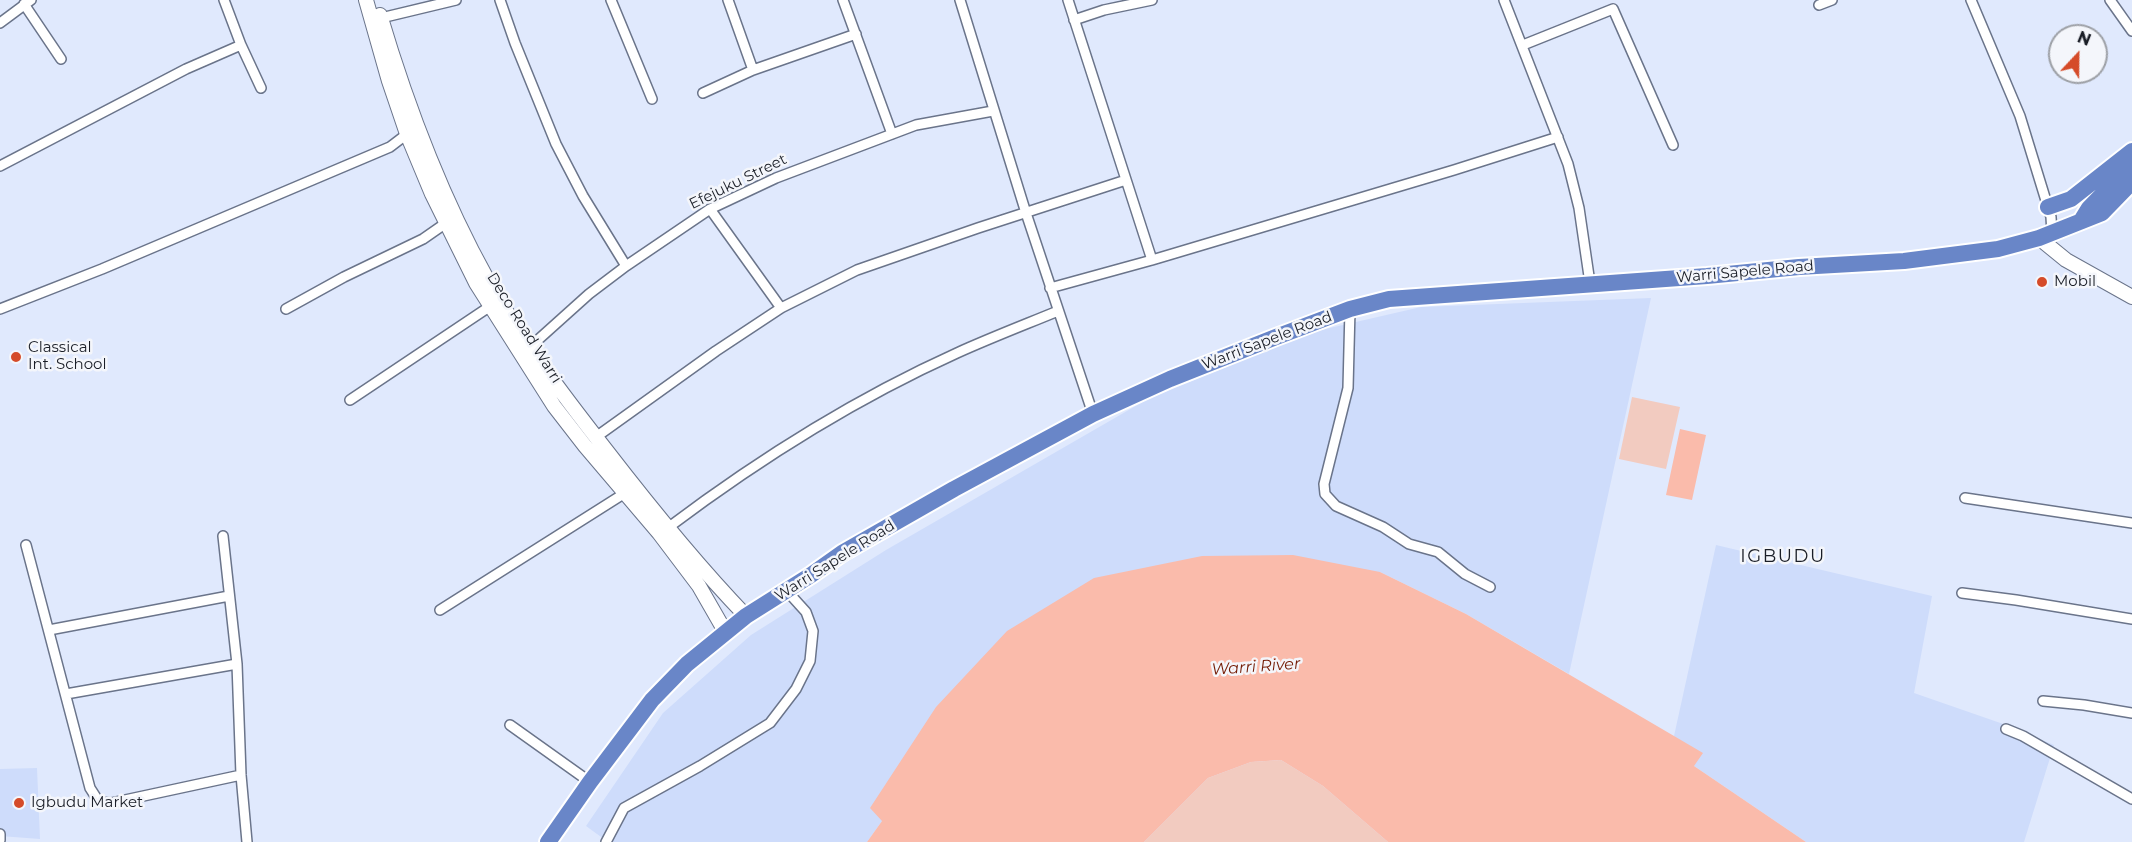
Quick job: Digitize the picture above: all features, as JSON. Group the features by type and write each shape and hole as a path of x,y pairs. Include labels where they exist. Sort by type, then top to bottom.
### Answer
{"highway":[{"path":"2048,207 2071,199 2132,151"},
{"path":"2081,221 2089,208 2132,164"},
{"name":"Warri Sapele Road","path":"548,842 652,700 687,664 746,616 842,553 954,489 1093,414 1170,379 1350,309 1389,299 1904,261 1998,249 2046,236 2102,213 2132,182"}],"main road":[{"name":"Deco Road Warri","path":"366,0 407,134 446,223 476,283 530,347 565,398 669,528 746,616"},
{"name":"Deco Road Warri","path":"375,0 418,130 443,190 486,278 495,303 554,406 699,586 726,633"},
{"path":"2046,236 2066,260 2132,297"}],"street":[{"path":"224,0 261,88"},
{"path":"381,18 456,0"},
{"path":"500,0 556,144 583,196 627,266"},
{"path":"611,0 652,99"},
{"path":"728,0 753,70"},
{"path":"843,0 892,134"},
{"path":"960,0 993,111 1093,414"},
{"path":"1068,0 1152,260"},
{"path":"1074,20 1104,10 1152,0"},
{"path":"1504,0 1568,164 1580,208 1590,283"},
{"path":"1819,5 1832,0"},
{"path":"1971,0 2020,116 2048,207 2046,236"},
{"path":"2110,0 2132,31"},
{"path":"0,23 28,2 61,59"},
{"path":"1523,45 1612,4 1674,145"},
{"path":"703,93 753,70 856,34"},
{"path":"0,166 186,69 241,45"},
{"name":"Efejuku Street","path":"530,347 589,294 710,209 776,178 916,124 993,111"},
{"path":"0,309 102,269 390,147 407,134"},
{"path":"1050,288 1152,260 1558,137"},
{"path":"596,437 716,351 782,308 857,270 1126,180"},
{"path":"710,209 782,308"},
{"path":"286,309 344,277 423,239 446,223"},
{"path":"350,400 495,303"},
{"path":"1350,309 1348,388 1326,473 1325,494 1336,506 1383,527 1409,544 1438,552 1465,574 1490,587"},
{"path":"669,528 713,494 793,442 873,396 956,354 1058,311"},
{"path":"440,610 625,493"},
{"path":"1965,498 2132,523"},
{"path":"223,536 237,664 241,775 247,842"},
{"path":"26,545 90,788 99,802 111,803 241,775"},
{"path":"606,842 624,808 700,766 770,723 796,689 810,660 813,631 806,612 787,591"},
{"path":"1962,593 2132,619"},
{"path":"49,630 230,596"},
{"path":"66,694 237,664"},
{"path":"2043,700 2132,713"},
{"path":"510,725 590,782"},
{"path":"2006,729 2023,736 2132,799"},
{"path":"0,834 0,840"}],"shaded area":[{"path":"1651,298 1569,674 1466,614 1380,572 882,821 867,842 608,842 586,826 663,713 751,635 886,550 1146,400 1308,333 1421,307"},
{"path":"1632,397 1680,407 1666,469 1619,459"},
{"path":"1716,545 1932,596 1914,693 2009,726 2054,745 2024,842 1806,842 1694,766 1674,736"},
{"path":"1281,760 1323,786 1388,842 1144,842 1208,778 1251,762"},
{"name":"Igbudu Market","path":"37,768 40,839 0,836 0,769"}],"water":[{"path":"1680,429 1706,435 1692,500 1666,495"},
{"name":"Warri River","path":"1293,555 1380,572 1466,614 1703,753 1694,766 1806,842 1388,842 1323,786 1281,760 1251,762 1208,778 1144,842 867,842 882,821 870,808 936,707 1007,631 1094,578 1202,556"}],"place":[{"name":"Mobil","path":"2042,282"},
{"name":"Classical Int. School","path":"16,357"},
{"name":"Igbudu Market","path":"19,803"}],"district":[{"name":"IGBUDU","path":"1783,557"}]}
